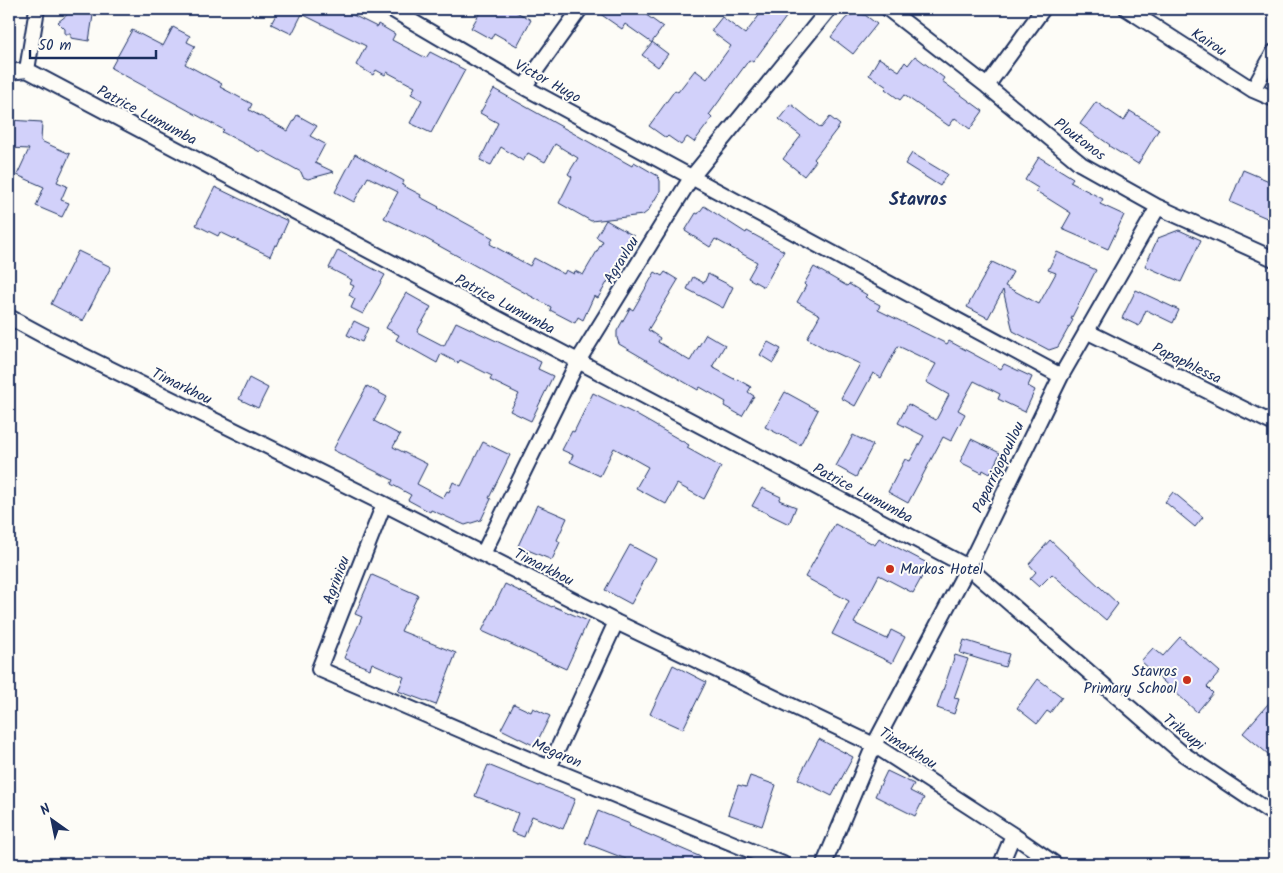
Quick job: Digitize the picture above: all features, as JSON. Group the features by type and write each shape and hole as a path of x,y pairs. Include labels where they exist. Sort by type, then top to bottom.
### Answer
{"street":[{"path":"9,72 27,70 37,9"},
{"name":"Victor Hugo","path":"391,9 524,88 1061,376"},
{"path":"524,88 580,9"},
{"name":"Agravlou","path":"483,554 578,361 691,178 829,9"},
{"name":"Ploutonos","path":"888,9 987,86 1081,164 1158,207 1274,259"},
{"path":"987,86 1043,9"},
{"name":"Kairou","path":"1127,9 1253,90 1274,99"},
{"path":"1253,90 1274,52"},
{"name":"Patrice Lumumba","path":"27,70 968,567"},
{"name":"Paparrigopoullou","path":"824,864 874,745 968,567 1061,376 1158,207"},
{"name":"Timarkhou","path":"9,317 616,622 874,745 1055,864"},
{"name":"Papaphlessa","path":"1086,332 1274,424"},
{"name":"Agriniou","path":"319,668 384,504"},
{"name":"Trikoupi","path":"968,567 1182,753 1266,810 1274,813"},
{"path":"549,768 616,622"},
{"name":"Megaron","path":"319,668 549,768 783,864"},
{"path":"1001,864 1013,835"}],"building":[{"path":"68,9 94,9 89,41 71,38 71,34 65,34 65,29 58,22 67,15"},
{"path":"279,9 341,9 377,27 378,24 395,34 392,40 426,58 430,52 465,70 431,133 410,123 422,100 411,94 415,87 387,72 385,75 376,70 373,75 356,65 366,46 302,14 292,34 271,24"},
{"path":"482,9 511,9 531,20 517,46 494,33 491,39 471,28"},
{"path":"593,9 638,9 663,27 652,42 668,54 658,67 642,55 652,43 625,24 622,29"},
{"path":"764,9 792,9 753,62 749,60 709,115 712,118 694,142 687,137 681,145 668,136 666,138 649,126 675,90 678,92 695,70 707,79 731,46 711,31 722,17 745,34"},
{"path":"850,15 865,15 877,24 853,54 831,37 845,19"},
{"path":"173,27 190,36 187,42 195,46 185,64 222,84 220,87 252,104 249,110 288,131 297,115 317,126 310,136 325,144 315,163 334,172 308,179 303,177 301,172 261,150 260,152 222,132 224,130 111,68 132,30 163,46"},
{"path":"915,56 944,78 942,81 983,111 970,129 955,118 949,126 904,95 900,100 885,89 887,87 869,75 879,58 899,71 905,62 908,65"},
{"path":"494,89 632,166 634,162 658,176 660,191 648,211 643,215 591,221 559,203 572,177 568,174 578,158 555,144 545,162 528,153 523,161 501,147 491,165 480,160 498,123 480,113"},
{"path":"1096,102 1124,121 1130,111 1159,129 1138,164 1109,146 1080,124"},
{"path":"791,104 821,128 830,117 840,125 814,159 816,161 804,176 783,159 801,136 779,119"},
{"path":"9,120 42,122 41,141 70,154 57,182 67,186 61,200 69,203 62,217 36,206 44,187 17,175 29,149 9,148"},
{"path":"912,153 947,174 940,186 905,164"},
{"path":"355,154 404,181 402,185 421,195 420,197 438,208 493,238 490,244 530,266 534,258 564,274 566,270 574,274 575,271 583,275 603,241 596,237 606,220 634,236 598,298 594,296 583,320 578,317 575,323 550,310 551,307 423,237 384,218 398,192 368,177 354,202 335,192"},
{"path":"1039,157 1073,178 1070,182 1103,199 1100,204 1124,215 1108,249 1062,229 1071,213 1036,191 1038,188 1025,180"},
{"path":"1243,170 1274,183 1274,206 1269,219 1230,202"},
{"path":"215,187 288,221 277,246 275,245 270,256 220,232 218,236 196,225"},
{"path":"704,206 746,233 747,231 784,251 764,287 748,278 757,262 715,239 710,247 685,231 696,213 698,214"},
{"path":"1179,230 1201,240 1181,282 1145,266 1158,238"},
{"path":"338,250 385,275 363,314 351,308 355,299 349,295 354,286 350,284 352,280 329,268"},
{"path":"78,251 111,267 83,321 51,304"},
{"path":"1057,252 1096,270 1071,319 1073,320 1058,347 1049,350 1013,331 1003,290 988,318 967,307 992,262 1013,272 1005,286 1039,304 1056,273 1048,270"},
{"path":"814,267 867,295 865,297 880,305 878,310 947,344 949,341 1001,369 1004,364 1032,377 1028,386 1035,390 1025,412 998,399 1000,394 974,381 958,410 965,414 951,441 943,437 908,503 888,492 905,459 910,461 924,436 898,423 908,404 936,420 949,395 926,382 936,364 898,346 881,378 873,373 855,406 841,398 860,364 829,351 807,338 820,315 797,302 806,286 804,284"},
{"path":"655,272 662,276 665,272 678,280 648,330 660,338 658,342 690,361 706,334 725,345 712,367 751,387 748,392 754,396 742,416 724,406 726,402 700,387 698,390 619,344 617,331 630,308 633,310"},
{"path":"708,274 733,287 723,308 687,289 693,277 704,283"},
{"path":"1136,290 1179,310 1173,323 1146,310 1139,326 1122,318"},
{"path":"406,293 431,307 417,332 444,346 456,322 541,362 538,369 553,376 531,421 510,411 519,394 490,380 492,376 460,360 458,363 441,354 437,363 396,340 399,335 386,328"},
{"path":"354,321 368,328 362,342 347,335"},
{"path":"768,342 781,349 773,363 760,355"},
{"path":"249,378 268,388 258,408 239,399"},
{"path":"367,386 387,397 374,421 400,435 393,447 427,464 417,484 443,498 447,491 449,492 453,482 461,486 483,442 510,455 489,498 491,499 481,520 465,525 431,510 430,512 408,500 411,495 391,484 393,480 333,450"},
{"path":"785,392 818,410 800,445 765,427"},
{"path":"593,393 689,445 687,448 721,467 704,499 677,484 666,504 636,488 648,467 614,448 600,476 570,462 573,455 562,450 572,431 574,432"},
{"path":"853,435 873,445 856,477 836,466"},
{"path":"971,439 1000,453 990,474 983,470 982,473 960,462"},
{"path":"762,488 781,497 779,500 796,507 789,524 752,506"},
{"path":"1173,492 1203,517 1195,527 1165,502"},
{"path":"537,505 567,518 557,540 560,542 552,560 518,546"},
{"path":"835,524 875,545 879,538 929,564 913,593 879,575 854,623 887,639 891,630 905,637 892,663 832,634 849,601 805,577"},
{"name":"Stavros Primary School","path":"1050,540 1118,604 1106,620 1052,574 1039,587 1030,579 1036,572 1029,564"},
{"path":"630,545 656,559 631,604 605,590"},
{"path":"372,575 418,595 401,631 456,653 436,705 398,691 404,677 372,663 370,669 344,658 362,617 355,614"},
{"path":"505,584 552,607 588,621 566,669 482,631"},
{"name":"Stavros Primary School","path":"1180,637 1220,672 1207,687 1213,693 1197,712 1141,661 1153,648 1163,656"},
{"path":"964,640 1009,654 1005,667 960,653"},
{"path":"955,655 968,659 954,698 959,699 954,714 937,708"},
{"path":"673,665 706,682 683,729 650,714"},
{"path":"1038,679 1062,697 1050,713 1047,711 1037,724 1017,708"},
{"path":"1274,697 1274,721 1268,728 1274,733 1274,759 1243,733"},
{"path":"514,704 531,712 533,708 550,716 535,746 501,729"},
{"path":"819,739 853,757 832,796 798,779"},
{"path":"488,765 575,799 563,829 532,816 524,837 511,832 518,813 475,796"},
{"path":"887,771 914,784 910,791 924,798 915,816 875,796"},
{"path":"750,776 776,785 762,826 728,814 738,785 746,787"},
{"path":"598,811 717,864 623,864 626,859 585,843"}],"place":[{"name":"Markos Hotel","path":"890,569"},
{"name":"Stavros Primary School","path":"1187,680"}],"district":[{"name":"Stavros","path":"918,199"}]}
